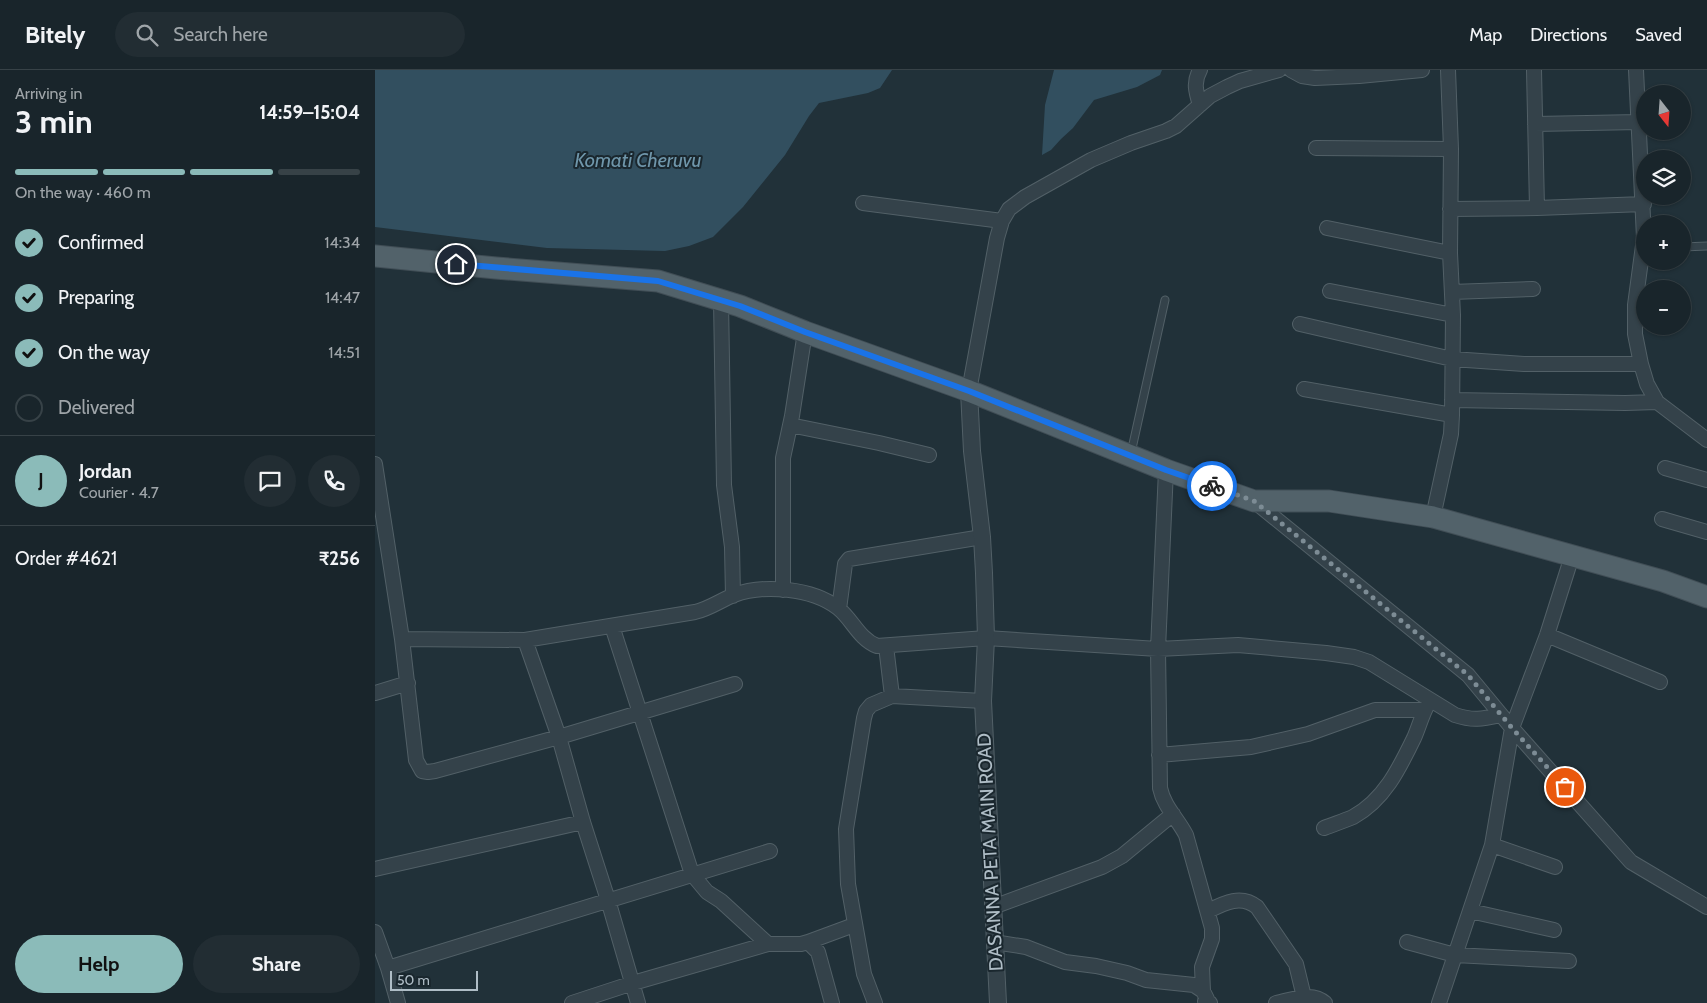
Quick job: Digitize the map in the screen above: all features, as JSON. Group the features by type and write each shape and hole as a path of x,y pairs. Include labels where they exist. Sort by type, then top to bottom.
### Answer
{"main road":[{"path":"376,261 496,268 658,281 740,306 805,332 969,391 1166,470 1254,501 1329,501 1433,517 1663,580 1707,597"}],"street":[{"path":"1200,70 1195,86 1200,105"},
{"path":"969,391 997,238 1002,221 1009,209 1025,197 1091,160 1122,146 1166,132 1176,126 1210,96 1227,87 1240,81 1279,70"},
{"path":"1291,70 1301,76 1315,78 1422,70"},
{"path":"1433,517 1451,434 1452,415 1453,315 1450,253 1451,149 1448,70"},
{"path":"1534,70 1537,208"},
{"path":"1636,70 1637,85"},
{"path":"1535,124 1636,122"},
{"path":"1316,148 1451,149"},
{"path":"863,203 1002,221"},
{"path":"1450,209 1636,204"},
{"path":"1644,205 1644,238 1635,305 1635,334 1641,364 1647,384 1657,402 1707,440"},
{"path":"1327,228 1450,253"},
{"path":"1452,292 1533,289"},
{"path":"1330,291 1453,315"},
{"path":"721,300 725,485 732,547 733,596"},
{"path":"1300,324 1452,359 1524,364 1641,364"},
{"path":"783,590 783,458 805,332"},
{"path":"1304,389 1452,415"},
{"name":"DASANNA PETA MAIN ROAD","path":"969,391 972,450 982,536 986,638 983,701 998,1003"},
{"path":"1452,400 1657,402"},
{"path":"790,426 879,443 929,455"},
{"path":"375,464 403,640 417,760 422,771 435,771 735,684"},
{"path":"1665,468 1707,480"},
{"path":"1166,470 1158,649 1161,796 1186,836 1208,911 1213,934 1202,967 1206,1000"},
{"path":"1254,501 1468,675 1512,728 1631,862 1707,907"},
{"path":"1662,519 1707,532"},
{"path":"839,609 845,564 849,559 982,536"},
{"path":"1439,1003 1492,845 1512,728 1547,635 1572,556"},
{"path":"403,640 525,640 695,612 704,610 733,596 764,588 801,593 826,600 839,609 871,643 877,646 986,638 1158,649 1238,645 1326,653 1354,657 1369,662 1427,705 1469,720 1501,715"},
{"path":"612,626 692,874 707,892 721,901 768,944"},
{"path":"1547,635 1660,682"},
{"path":"525,640 559,736 638,1003"},
{"path":"886,646 892,696"},
{"path":"375,693 408,684"},
{"path":"875,1003 864,974 848,884 847,829 866,711 871,705 892,696 983,701"},
{"path":"1159,755 1251,747 1308,734 1375,710 1427,705"},
{"path":"1324,828 1353,817 1369,807 1381,796 1391,783 1415,737 1427,705"},
{"path":"993,907 1101,867 1122,856 1173,814"},
{"path":"375,869 583,822"},
{"path":"1492,845 1555,867"},
{"path":"388,968 770,851"},
{"path":"1208,911 1227,902 1237,900 1251,902 1257,906 1296,964 1304,997"},
{"path":"1470,912 1554,930"},
{"path":"573,1003 633,983 768,944 801,944 854,925"},
{"path":"376,939 388,968 398,1003"},
{"path":"808,942 818,952 832,1003"},
{"path":"995,942 1026,947 1065,962 1096,966 1127,973 1146,980 1193,985 1206,1000"},
{"path":"1407,942 1455,955 1569,961"},
{"path":"1276,1003 1304,997 1321,999 1325,1003"}],"lane":[{"path":"1691,247 1707,246"},
{"path":"1131,456 1165,300"}],"water":[{"name":"Komati Cheruvu","path":"375,70 892,70 880,88 868,93 819,103 785,155 743,207 713,237 689,246 665,251 547,248 375,227"},
{"path":"1054,70 1162,70 1160,75 1137,87 1094,100 1073,128 1051,150 1042,155 1045,105"}],"way so far":[{"path":"1212,486 1254,501 1468,675 1565,787"}],"route":[{"path":"456,264 658,281 740,306 805,332 969,391 1166,470 1212,486"}]}
